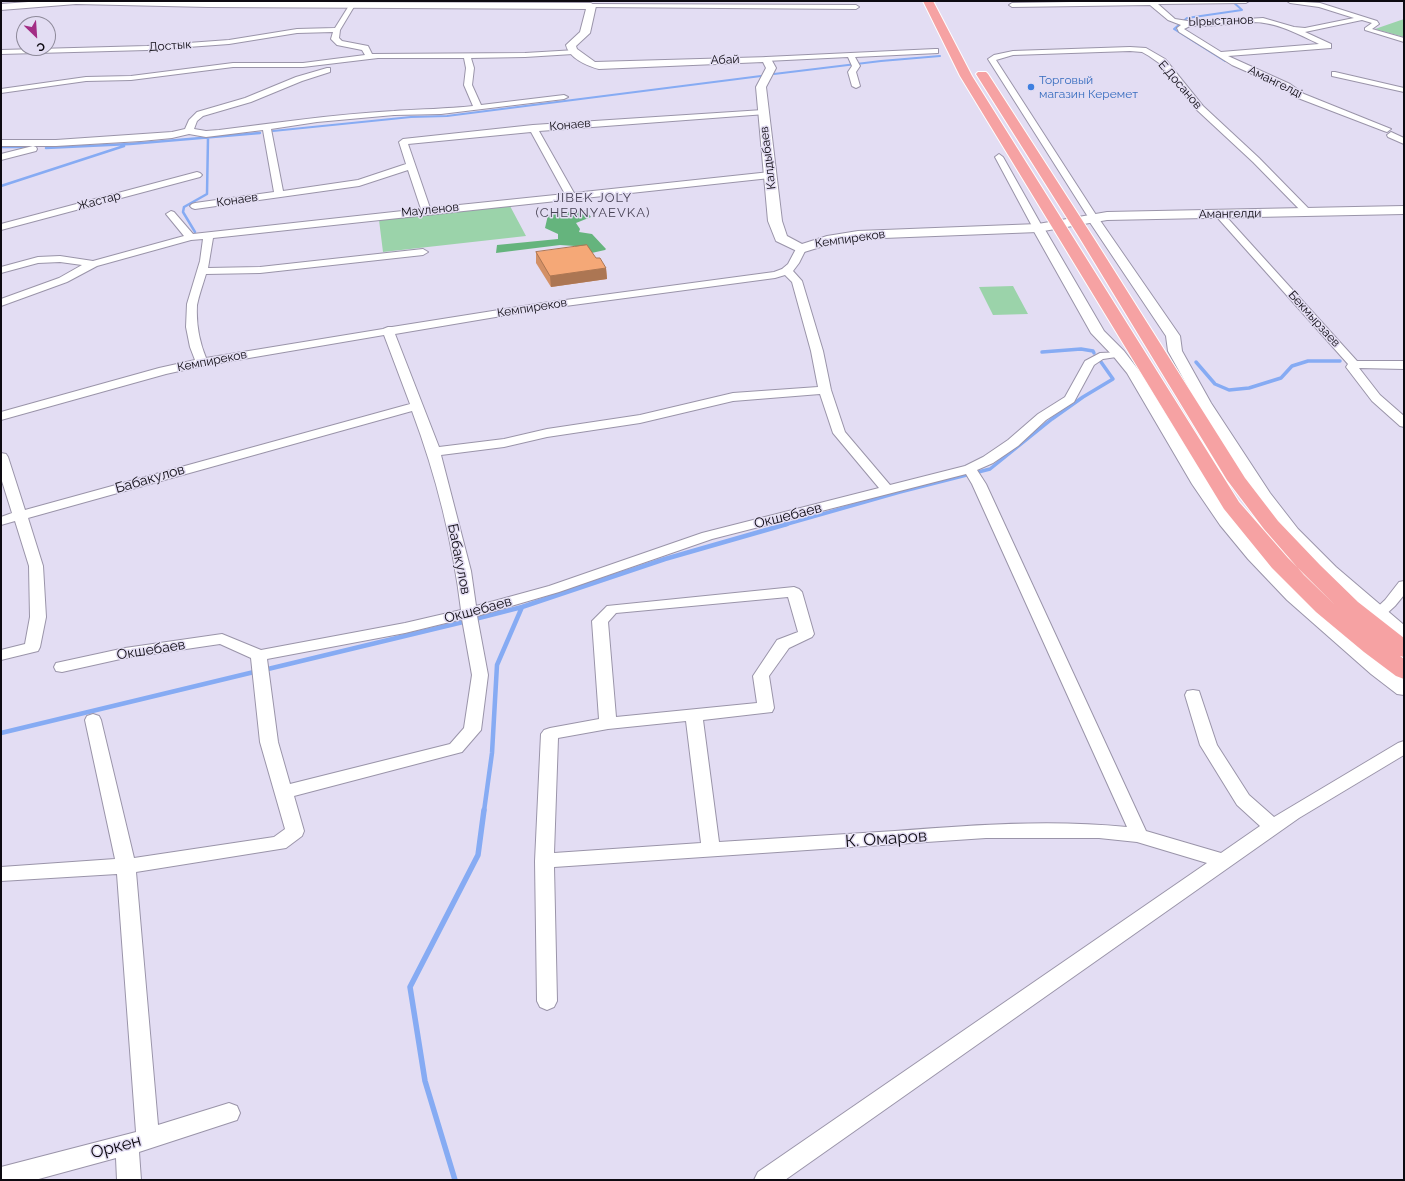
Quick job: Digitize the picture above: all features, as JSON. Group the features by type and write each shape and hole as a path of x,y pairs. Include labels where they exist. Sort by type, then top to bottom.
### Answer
{"highway":[{"path":"928,1 948,45 974,76 1075,220 1237,480 1271,525 1312,570 1350,607 1404,650"},
{"path":"942,7 950,29 948,45"},
{"path":"974,76 1056,224 1230,505 1280,564 1324,607 1372,647 1404,671"}],"main road":[{"path":"1,7 76,1 208,4 595,5 585,33 571,45 573,52"},
{"name":"Абай","path":"573,52 587,59 591,64 599,66 766,58"},
{"name":"Калдыбаев","path":"766,58 771,68 761,87 775,221 779,235 785,242 800,248"},
{"name":"Амангелди","path":"1056,224 1093,218 1404,210"},
{"name":"Кемпиреков","path":"800,248 827,240 870,234 1038,228 1056,224"}],"street":[{"name":"Ырыстанов","path":"1012,5 1246,1"},
{"path":"1290,1 1320,5 1375,22 1376,24 1367,29 1404,40"},
{"name":"Ырыстанов","path":"1152,3 1172,20 1208,24 1263,20 1296,30 1328,46 1220,54"},
{"path":"352,5 337,30 335,39 340,42 365,48 370,57"},
{"path":"595,5 856,7"},
{"name":"Ырыстанов","path":"1296,30 1362,18"},
{"name":"Амангелді","path":"1190,23 1180,28 1181,31 1235,63 1287,86 1301,96 1389,132 1404,141"},
{"name":"Достык","path":"1,52 147,48 229,42 297,31 337,30"},
{"name":"Абай","path":"766,58 850,55 948,45"},
{"name":"Е.Досанов","path":"1093,218 992,59 998,56 1014,53 1056,51 1130,49 1143,50 1152,54 1162,61 1200,108 1256,160 1307,212"},
{"path":"1,91 86,79 132,78 233,65 303,65 378,56 526,55 573,52"},
{"path":"467,55 470,68 468,85 478,108"},
{"path":"850,55 856,66 852,72 856,86"},
{"path":"189,131 193,120 200,114 248,100 299,78 378,56"},
{"path":"1335,74 1404,90"},
{"path":"1,143 56,143 157,136 189,131 206,134 219,134 266,126 378,114 422,113 478,108 564,97"},
{"name":"Конаев","path":"426,211 403,142 533,128 763,112"},
{"path":"266,126 279,194"},
{"path":"533,128 570,195"},
{"path":"1,157 56,143"},
{"path":"999,157 1098,333 1119,354 1133,372 1200,484 1226,521 1254,555 1292,596 1378,670 1404,689"},
{"name":"Конаев","path":"195,206 359,183 410,166"},
{"name":"Жастар","path":"1,228 197,175"},
{"name":"Мауленов","path":"93,264 190,237 570,195 770,175"},
{"path":"171,214 190,237"},
{"name":"Бекмырзаев","path":"1220,214 1354,364 1352,367 1376,398 1404,423"},
{"path":"1093,218 1173,336 1175,351 1204,403 1263,495 1298,538 1336,576 1404,635"},
{"path":"202,362 196,347 192,327 192,304 205,261 208,235"},
{"name":"Кемпиреков","path":"1,416 163,371 202,362 388,330 543,306 775,275 788,272 794,263 800,248"},
{"path":"202,271 260,270 423,252"},
{"path":"1,270 38,260 60,259 93,264"},
{"path":"1,303 19,298 64,280 93,264"},
{"path":"788,272 797,281 817,351 825,390 839,433 866,463 888,491"},
{"name":"Бабакулов","path":"285,792 456,748 472,730 480,675 469,613 464,571 434,452 388,330"},
{"name":"Окшебаев","path":"62,667 125,653 222,639 259,655 405,628 469,613 554,589 708,536 970,469 988,460 1013,443 1042,417 1070,399 1089,363 1100,356 1119,354"},
{"path":"1354,364 1404,365"},
{"path":"434,452 504,443 555,432 640,419 732,397 825,390"},
{"name":"Бабакулов","path":"1,521 416,406"},
{"path":"1,457 36,566 38,617 32,647 1,655"},
{"path":"970,469 979,484 1092,730 1113,771 1137,828 1137,834"},
{"path":"1378,614 1390,603 1404,585"},
{"path":"547,1001 544,861 550,734 608,723 766,708 761,676 783,644 806,634 794,592 612,609 600,621 608,723"},
{"path":"1,874 126,866 279,843 295,831 285,792 269,742 259,655"},
{"path":"1193,695 1209,745 1243,800 1273,827"},
{"path":"694,715 711,849"},
{"path":"93,720 126,866 148,1138"},
{"path":"766,1180 1293,813 1404,747"},
{"name":"К. Омаров","path":"544,861 986,831 1098,831 1137,834 1224,861"},
{"name":"Оркен","path":"1,1178 127,1144 229,1113"},
{"path":"127,1144 130,1180"}],"green space":[{"path":"1404,19 1404,37 1375,29"},
{"path":"510,206 526,236 383,252 379,220"},
{"path":"585,210 591,217 576,223 580,229 579,232 592,234 606,249 605,250 578,256 575,246 560,245 496,253 497,245 558,239 558,234 545,228 548,215"},
{"path":"1013,286 1028,314 993,315 979,287"}],"building":[{"path":"587,245 596,258 600,258 606,268 550,276 536,252"}],"waterway":[{"path":"1225,61 1174,29 1187,18 1242,10 1232,1"},
{"path":"774,74 881,61 940,56"},
{"path":"273,131 411,117 447,116 761,76"},
{"path":"46,148 130,144 260,133"},
{"path":"195,232 183,212 184,207 207,194 208,138"},
{"path":"1,186 124,146"},
{"path":"1,147 30,147"},
{"path":"1042,352 1081,349 1093,351 1094,353"},
{"path":"1196,362 1215,384 1229,390 1249,388 1281,378 1292,366 1308,361 1340,361"},
{"path":"784,525 900,492 990,469 1052,419 1083,397 1113,379 1101,362"},
{"path":"522,607 665,559 787,524"},
{"path":"475,619 522,607"},
{"path":"484,811 492,753 497,665 522,607"},
{"path":"268,669 463,622"},
{"path":"1,733 254,672"},
{"path":"455,1180 425,1081 410,987 478,855 484,810"}],"place":[{"name":"Торговый магазин Керемет","path":"1031,87"}],"district":[{"name":"JIBEK JOLY (CHERNYAEVKA)","path":"593,206"}]}
